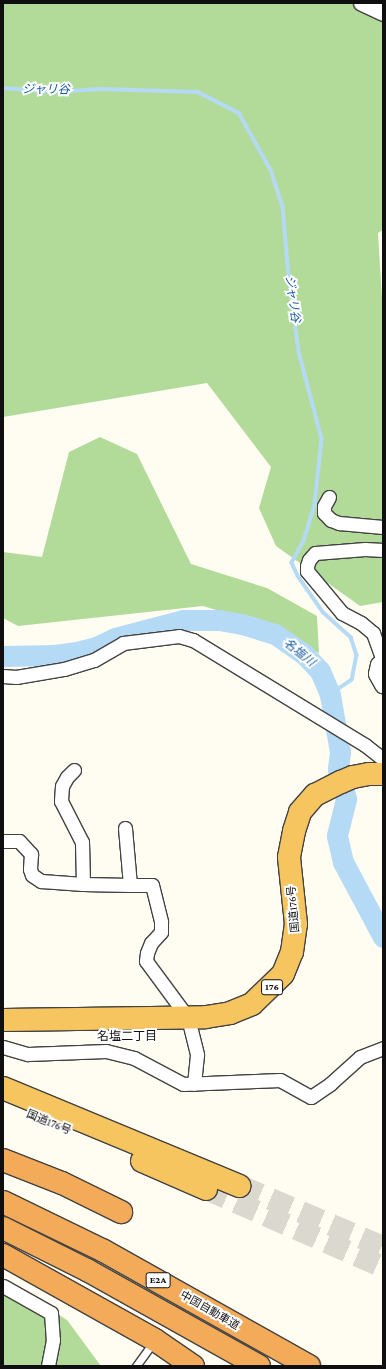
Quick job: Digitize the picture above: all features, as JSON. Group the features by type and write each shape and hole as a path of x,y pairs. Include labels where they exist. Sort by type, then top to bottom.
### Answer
{"highway":[{"name":"国道176号","path":"3,1020 188,1018 219,1016 252,1004 283,974 292,952 296,936 289,857 294,831 300,812 315,795 341,782 353,777 369,774 383,774"},
{"name":"国道176号","path":"3,1088 240,1186"},
{"name":"国道176号","path":"3,1104 46,1120 206,1189"},
{"path":"3,1160 62,1183 121,1212"},
{"name":"中国自動車道","path":"3,1202 104,1251 309,1366"},
{"name":"E2A","path":"3,1228 87,1270 259,1366"},
{"path":"3,1255 155,1340 193,1366"}],"street":[{"path":"362,3 383,13"},
{"path":"329,497 324,506 324,513 331,520 339,523 383,527"},
{"path":"383,550 365,548 316,553 309,560 307,566 307,571 342,613 361,623 373,633 383,662 379,665 377,674 383,685"},
{"path":"3,676 16,677 64,669 94,660 123,643 178,636 193,640 365,745 383,759"},
{"path":"74,770 67,776 62,786 61,801 82,842 83,884"},
{"path":"125,828 130,886"},
{"path":"3,841 19,841 31,854 30,869 32,875 41,881 130,886 152,885 161,922 161,932 151,943 146,961 188,1018 197,1055 194,1084"},
{"path":"3,1047 28,1054 106,1051 134,1058 183,1084 280,1080 311,1097 330,1084 360,1057 383,1048"},
{"path":"3,1286 51,1313 53,1340 48,1366"}],"lane":[{"path":"136,1366 155,1340"}],"green space":[{"path":"3,3 383,3 383,230 378,233 383,315 383,602 360,606 276,546 259,508 271,467 207,383 3,417"},
{"path":"100,437 137,454 191,564 267,588 317,616 319,653 263,624 203,606 18,626 3,618 3,552 42,557 69,452"},
{"path":"3,1279 67,1320 101,1366 3,1366"}],"waterway":[{"name":"ジャリ谷","path":"3,88 52,92 101,89 198,92 239,113 271,170 283,206 288,266 299,352 322,439 315,505 304,541 292,563 298,576 323,612 351,637 357,655 352,680 330,695"},
{"name":"名塩川","path":"3,656 55,655 77,652 96,647 115,638 183,620 219,620 242,624 275,634 305,655 320,671 330,695 340,752 338,769 346,799 337,836 343,862 383,937"}],"tunnel":[{"path":"240,1186 383,1247"},
{"path":"206,1189 383,1267"}],"district":[{"name":"名塩二丁目","path":"127,1037"}]}
